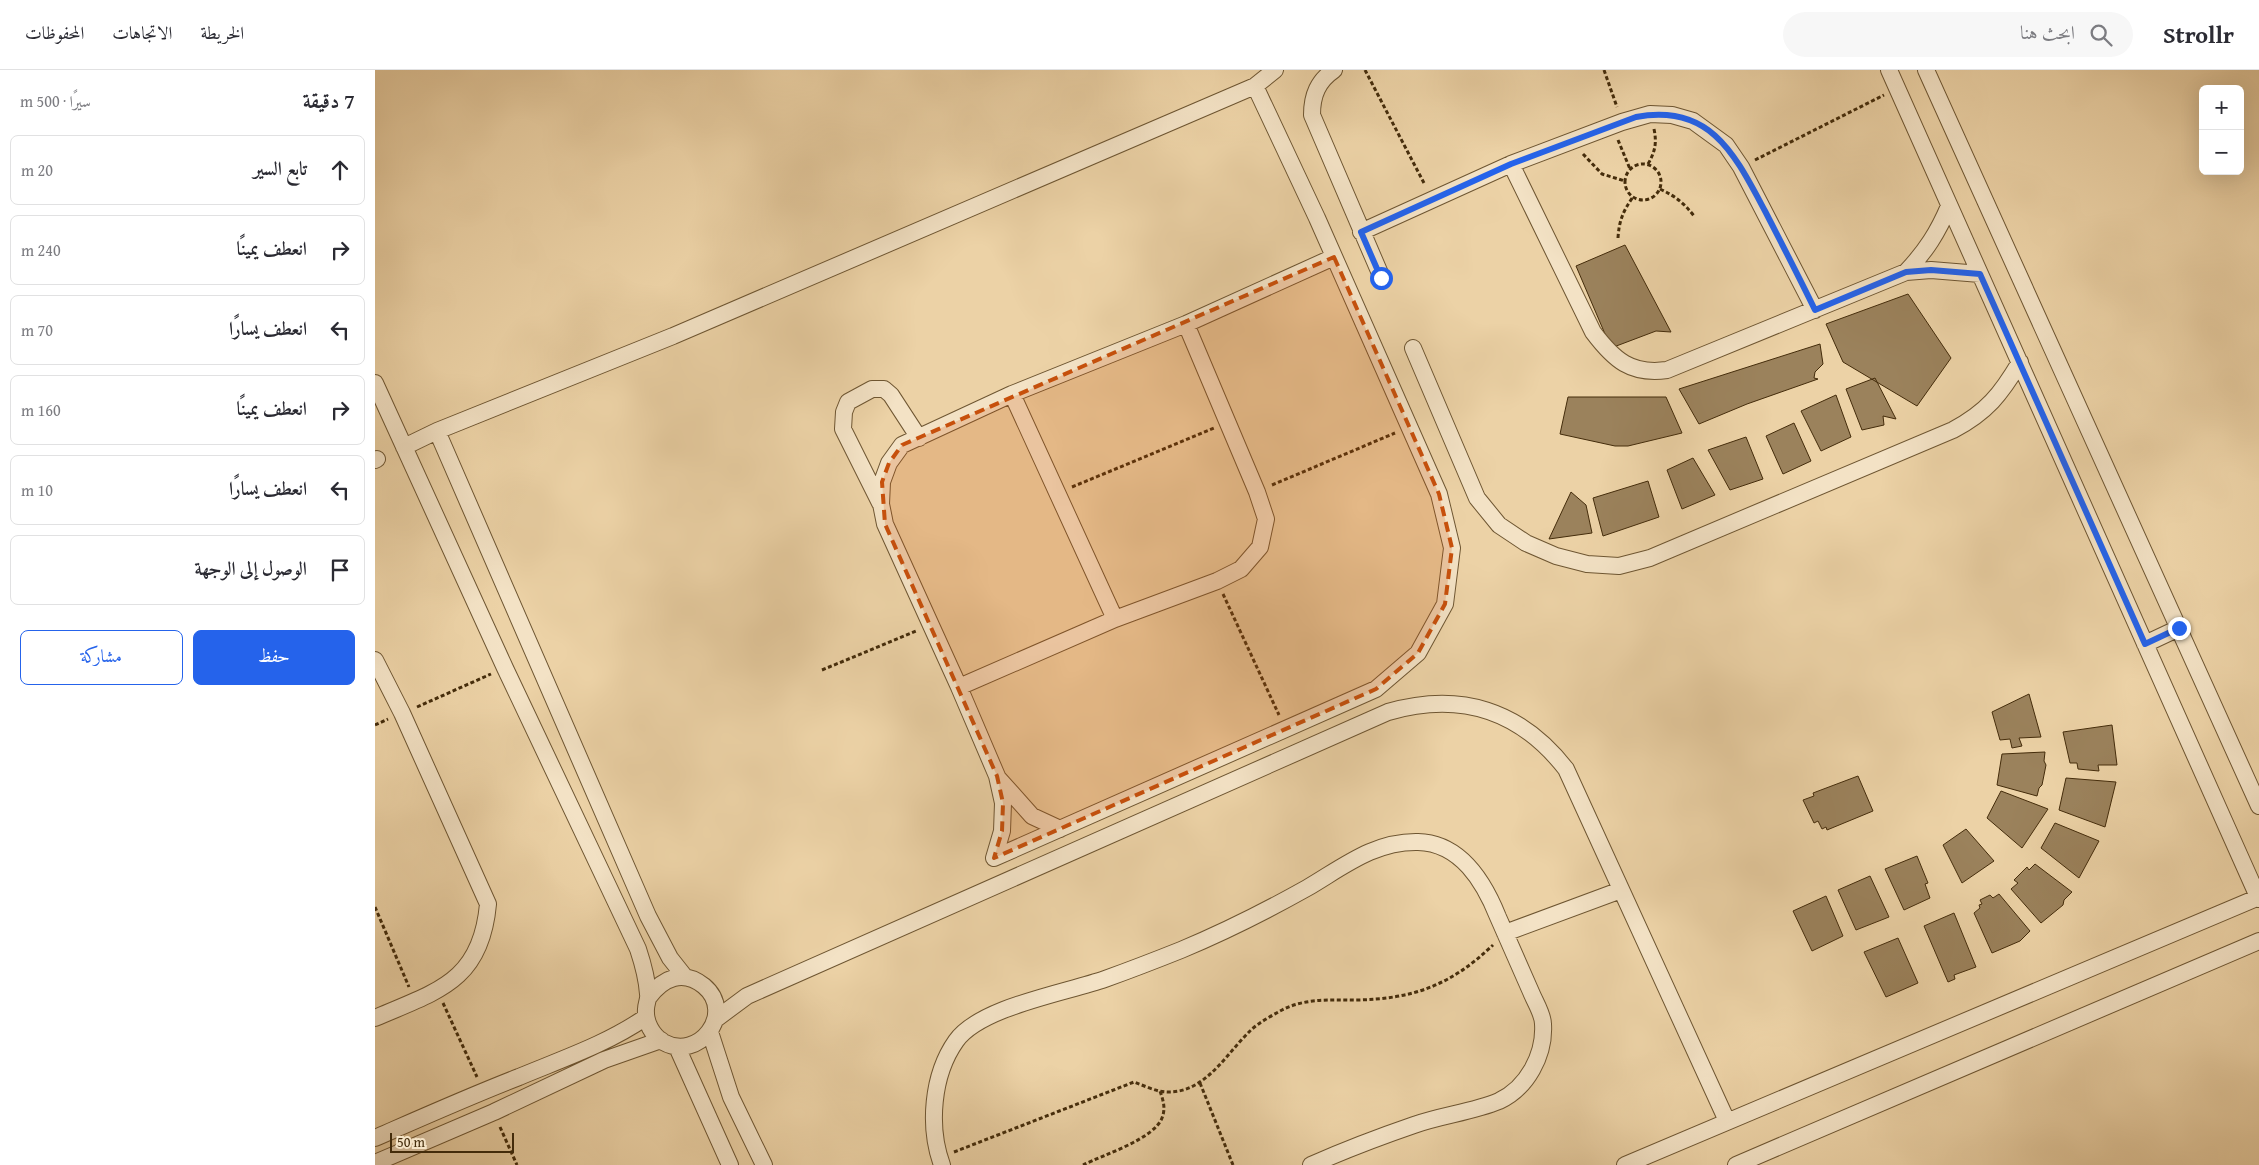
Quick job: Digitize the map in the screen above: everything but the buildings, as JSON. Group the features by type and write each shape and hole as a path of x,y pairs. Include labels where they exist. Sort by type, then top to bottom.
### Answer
{"street":[{"path":"404,447 437,431 673,336 1255,86 1275,70"},
{"path":"1625,1165 2259,898 1889,70"},
{"path":"1926,70 2259,806"},
{"path":"1323,73 1313,96 1312,115 1381,278"},
{"path":"1255,86 1334,257 1439,494 1452,548 1445,604 1418,653 1376,690 994,858 1002,831 1003,804 997,776 885,524 881,504 882,482 889,463 902,445 1012,394 1186,324 1334,257"},
{"path":"1361,232 1511,164 1572,141 1650,114 1672,115 1693,121 1726,145 1741,167 1815,310"},
{"path":"1511,164 1593,332 1606,350 1618,361 1634,369 1651,372 1667,370 1906,272 1931,270 1980,274"},
{"path":"1906,272 1925,253 1939,230 1949,206"},
{"path":"959,687 1115,619 1217,581 1241,569 1260,548 1266,519 1257,492 1186,324"},
{"path":"1413,348 1477,498 1499,525 1526,543 1555,556 1587,564 1619,566 1650,558 1971,421 1989,406 2003,390 2020,362"},
{"path":"375,383 505,668 638,949 649,997 646,1017 651,1030 661,1040 677,1047 690,1046 701,1041 713,1026 747,996 1388,712 1423,704 1460,704 1496,713 1520,726 1542,742 1566,769 1727,1121"},
{"path":"881,504 843,429 844,412 848,402 872,389 884,389 891,395 919,438"},
{"path":"1012,394 1115,619"},
{"path":"437,431 648,916 670,958 685,977"},
{"path":"2145,644 2179,628"},
{"path":"375,660 402,713 488,904 486,925 480,945 469,964 455,979 438,991 375,1018"},
{"path":"997,776 1033,816 1060,829"},
{"path":"940,1162 934,1128 935,1097 943,1068 956,1040 979,1020 1104,980 1181,949 1245,921 1307,888 1367,852 1394,842 1422,842 1449,850 1472,868 1488,892 1543,1021 1542,1045 1534,1068 1519,1087 1499,1100 1419,1123 1362,1143 1311,1165"},
{"path":"1505,933 1621,890"},
{"path":"1736,1165 2259,941"},
{"path":"649,997 657,986 670,978 685,977 698,981 709,990 716,1004 713,1026 731,1098 764,1165"},
{"path":"375,1138 627,1031 646,1017"},
{"path":"375,1163 494,1112 587,1068 637,1047 661,1040"},
{"path":"677,1047 730,1165"},
{"path":"579,1052 587,1068"}],"path":[{"path":"1365,70 1433,199"},
{"path":"1604,70 1630,169"},
{"path":"1741,167 1897,88"},
{"path":"1648,164 1656,145 1650,114"},
{"path":"1572,141 1602,174 1625,181"},
{"path":"1648,164 1654,166 1661,177 1661,189 1652,199 1646,200 1633,197 1625,187 1625,181 1630,169 1635,166 1648,164"},
{"path":"1661,189 1685,204 1693,216"},
{"path":"1618,238 1619,223 1624,209 1633,197"},
{"path":"1058,493 1227,422"},
{"path":"1257,492 1409,427"},
{"path":"1217,581 1286,729"},
{"path":"823,670 931,625"},
{"path":"375,725 505,668"},
{"path":"375,907 415,1000"},
{"path":"940,1162 1134,1082 1160,1091 1181,1090 1200,1083 1215,1072 1251,1029 1283,1009 1320,999 1400,997 1441,984 1477,960 1505,933"},
{"path":"438,991 484,1091"},
{"path":"1200,1083 1233,1165"},
{"path":"1083,1165 1155,1129 1162,1117 1164,1104 1160,1091"},
{"path":"494,1112 517,1165"}],"highlighted area":[{"path":"1334,257 1439,494 1452,548 1445,604 1418,653 1376,689 994,858 1002,831 1003,803 997,776 885,524 882,482 889,463 902,445"}],"route":[{"path":"1381,278 1361,232 1511,164 1636,117 1650,114 1672,115 1693,121 1726,145 1741,167 1815,310 1906,272 1931,270 1980,274 2145,644 2179,628"}]}
